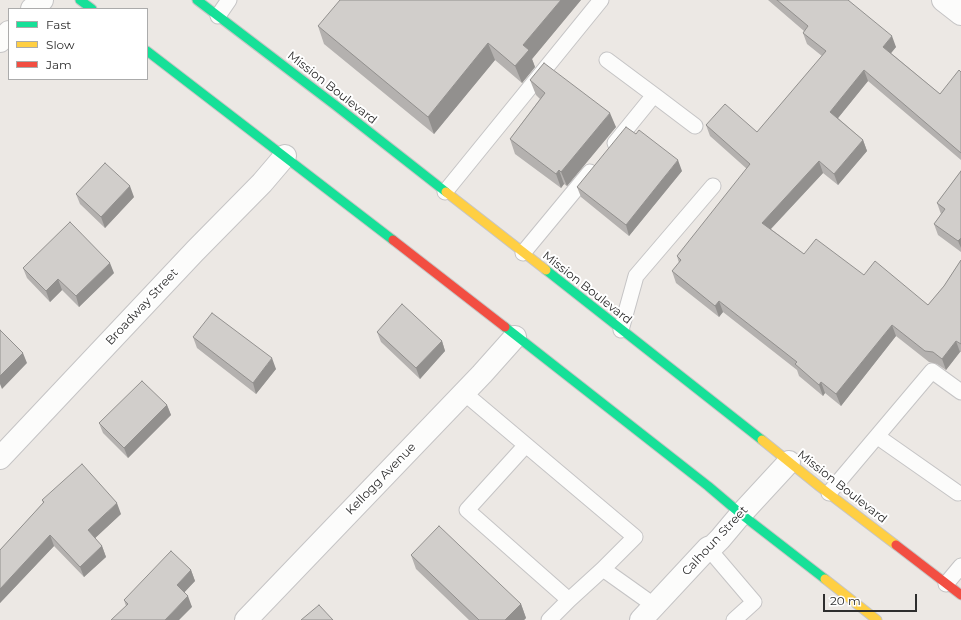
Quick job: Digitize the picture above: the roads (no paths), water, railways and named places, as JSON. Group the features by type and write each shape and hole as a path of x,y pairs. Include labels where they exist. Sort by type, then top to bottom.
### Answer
{"main road":[{"path":"80,0 91,8"},
{"name":"Mission Boulevard","path":"197,0 961,595"},
{"path":"148,52 285,156 515,337 708,486 741,514 877,620"}],"street":[{"path":"33,8 42,0"},
{"path":"943,0 961,14"},
{"path":"0,41 8,33"},
{"name":"Broadway Street","path":"0,458 195,251 262,183 285,156"},
{"name":"Kellogg Avenue","path":"246,620 515,337"},
{"name":"Calhoun Street","path":"648,613 708,548 713,546 720,539 789,462"}],"lane":[{"path":"218,16 229,0"},
{"path":"445,192 601,0"},
{"path":"607,60 695,126"},
{"path":"523,253 654,96"},
{"path":"622,330 636,276 713,186"},
{"path":"829,493 878,437 932,371 961,392"},
{"path":"463,392 635,538 549,620"},
{"path":"878,437 958,493"},
{"path":"525,446 467,510 569,600"},
{"path":"708,548 754,602 734,620"},
{"path":"946,584 961,566"},
{"path":"603,569 648,613"}]}
